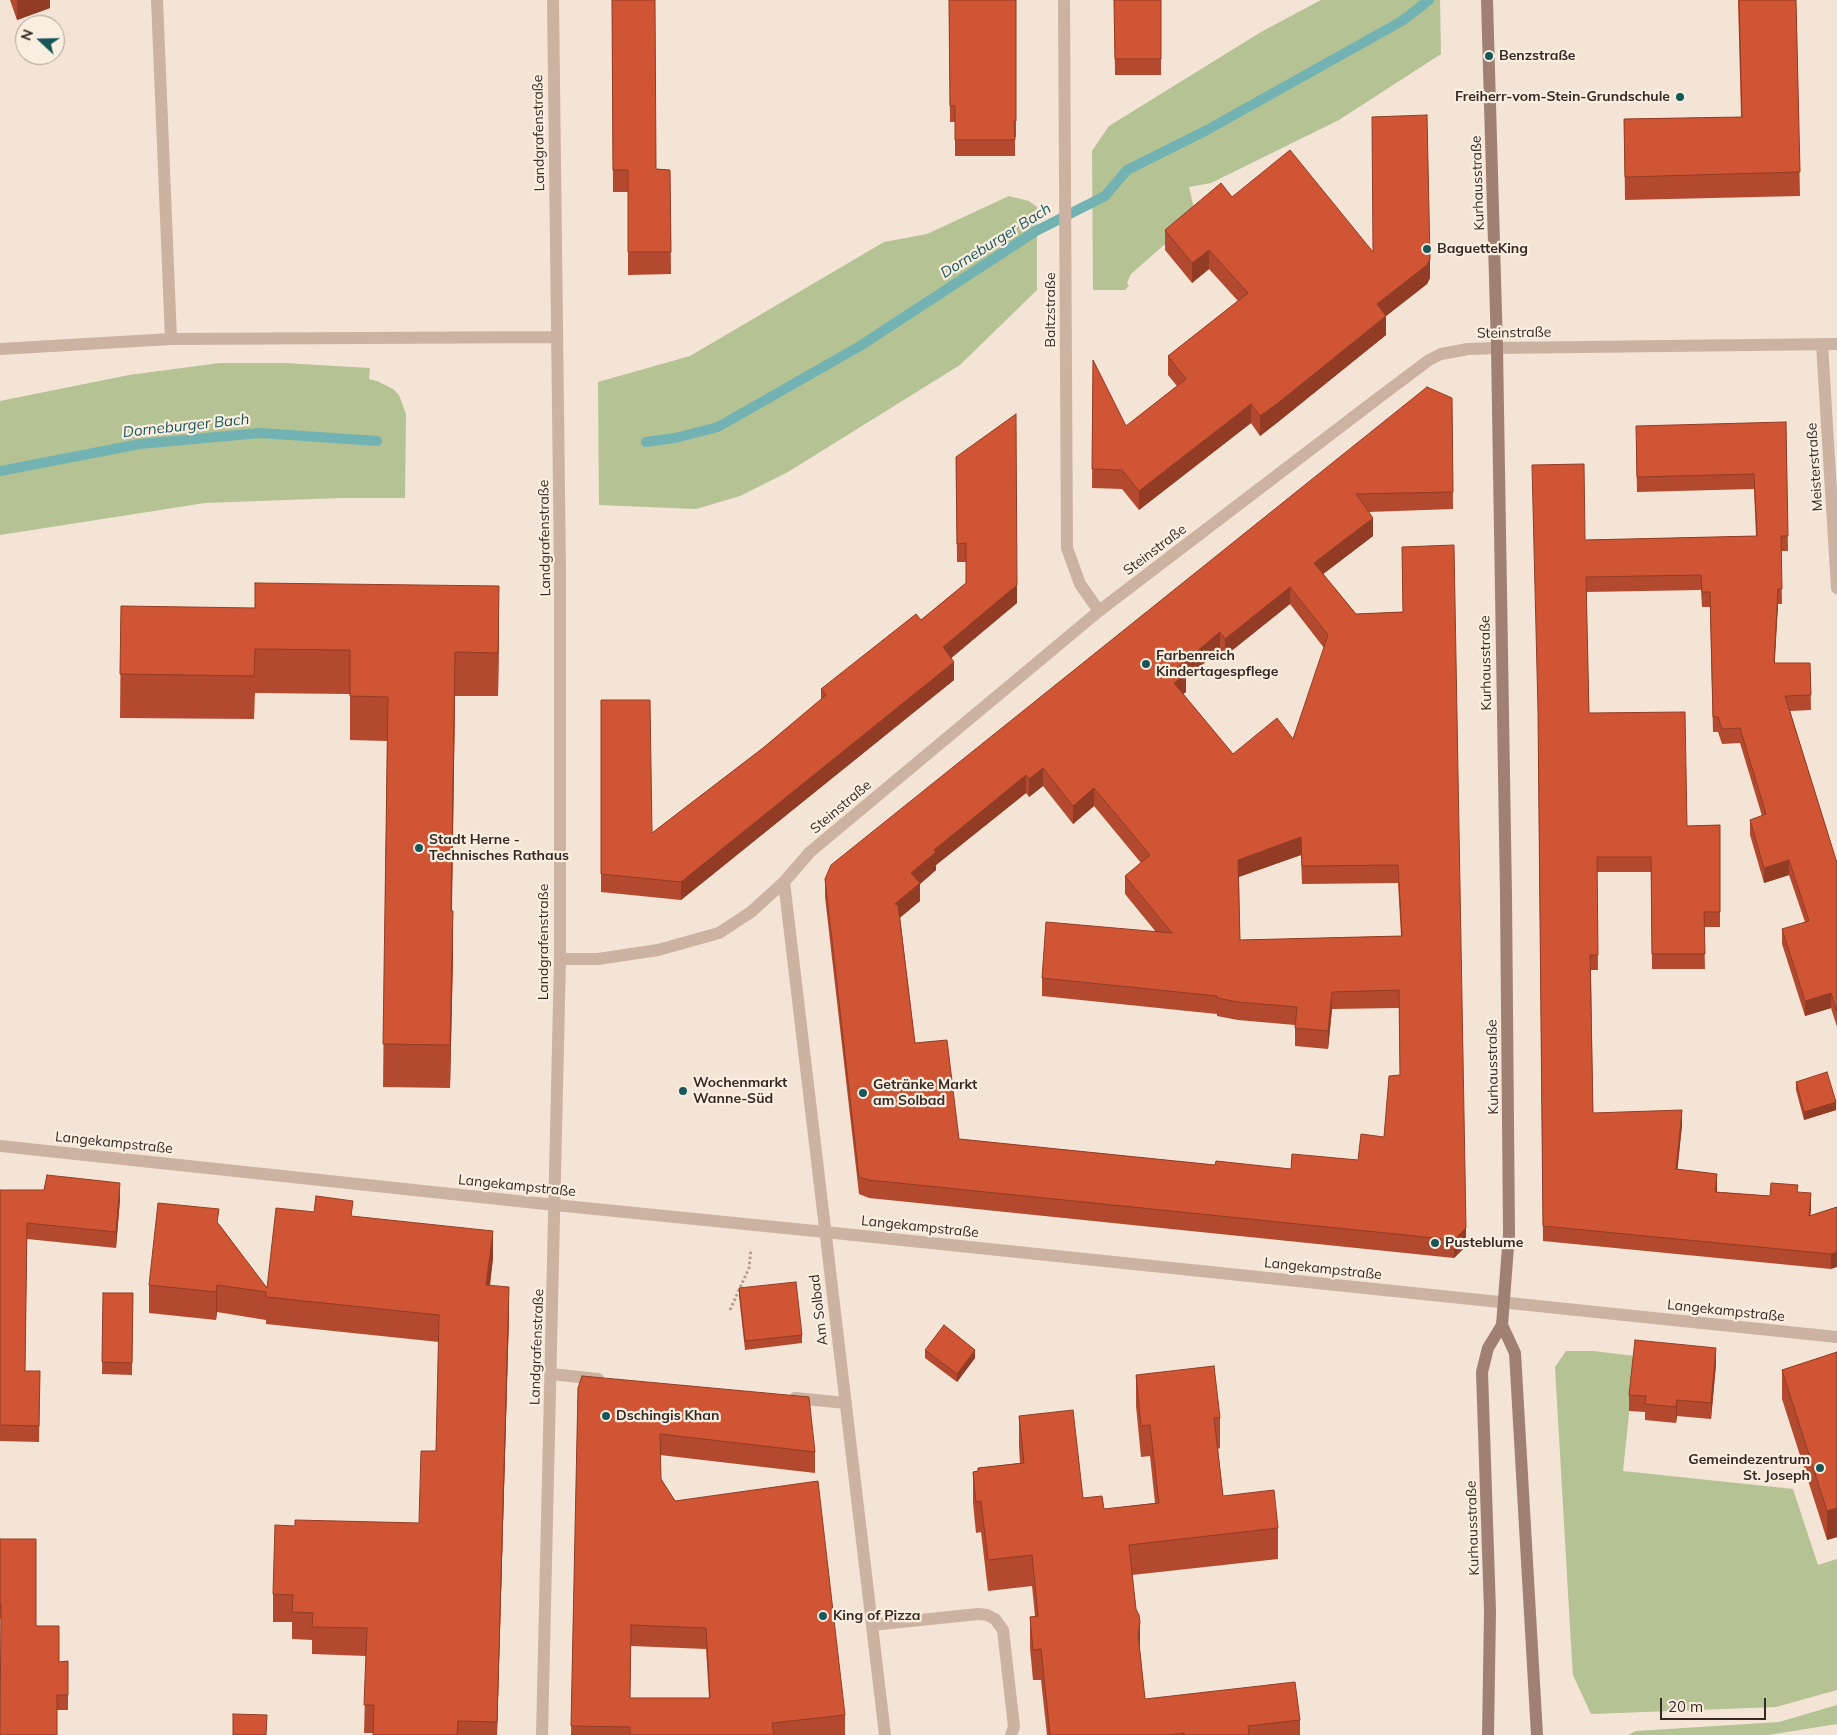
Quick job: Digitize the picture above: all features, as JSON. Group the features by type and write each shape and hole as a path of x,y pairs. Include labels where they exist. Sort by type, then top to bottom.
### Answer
{"street":[{"path":"157,0 171,339"},
{"name":"Landgrafenstraße","path":"542,1735 560,959 560,573 553,0"},
{"name":"Baltzstraße","path":"1064,0 1067,548 1080,584 1099,611"},
{"name":"Kurhausstraße","path":"1487,0 1497,348 1506,896 1509,1234 1502,1325 1488,1348 1482,1372 1490,1611 1488,1735"},
{"path":"0,349 171,339 557,338"},
{"name":"Meisterstraße","path":"1822,344 1837,588"},
{"name":"Steinstraße","path":"560,959 598,959 658,950 720,933 751,912 784,882 810,852 1099,611 1429,360 1441,354 1497,348 1837,344"},
{"name":"Am Solbad","path":"784,882 885,1735"},
{"name":"Langekampstraße","path":"0,1146 754,1226 1837,1337"},
{"path":"1502,1325 1515,1353 1537,1735"},
{"path":"551,1374 610,1380"},
{"path":"787,1398 846,1403"},
{"path":"872,1625 978,1614 988,1615 995,1619 1003,1630 1014,1727 1012,1735"}],"path":[{"path":"730,1310 750,1268 754,1226"}],"green space":[{"path":"1321,0 1440,0 1441,54 1339,120 1211,183 1189,187 1196,217 1131,274 1127,283 1129,286 1125,290 1093,290 1092,151 1109,126 1261,32"},
{"path":"1009,196 1029,201 1037,207 1037,290 960,365 788,472 740,496 696,509 599,505 598,382 690,356 884,242 927,234"},
{"path":"220,363 284,363 370,368 369,379 393,389 399,395 406,414 405,498 340,498 205,503 0,535 0,401 129,375"},
{"path":"1566,1351 1593,1351 1635,1356 1623,1471 1793,1489 1818,1565 1837,1559 1837,1690 1776,1707 1591,1714 1573,1675 1572,1662 1555,1367"},
{"path":"1837,1705 1837,1724 1768,1735 1628,1735 1636,1731 1779,1722"}],"building":[{"path":"612,0 655,0 656,169 670,170 671,252 628,252 628,170 613,170"},
{"path":"949,0 1016,0 1015,140 955,140 955,106 950,106"},
{"path":"1114,0 1161,0 1161,59 1115,59"},
{"path":"1739,0 1796,0 1800,172 1625,177 1624,119 1742,117"},
{"path":"1427,115 1430,259 1427,265 1377,304 1386,316 1260,416 1251,404 1139,491 1122,470 1092,469 1093,360 1126,426 1186,379 1168,356 1248,293 1209,250 1192,263 1165,230 1221,183 1232,197 1290,150 1373,252 1372,117"},
{"path":"1427,387 1452,398 1453,492 1356,494 1373,518 1314,563 1356,614 1403,612 1402,547 1454,545 1466,1228 1454,1240 869,1180 859,1177 825,879 831,865","holes":["1290,587 1328,635 1293,739 1277,718 1233,754 1174,683 1186,674 1179,666 1220,632 1225,639","1043,768 1073,806 1094,788 1150,855 1125,876 1172,933 1046,922 1042,978 1217,996 1217,998 1238,1002 1297,1007 1295,1028 1328,1031 1332,992 1399,990 1400,1075 1389,1076 1384,1137 1361,1134 1358,1160 1292,1154 1291,1169 1216,1161 1215,1165 959,1139 947,1040 915,1043 898,905 895,904 920,883 911,873 936,852 934,850 1026,775 1029,779","1301,837 1302,866 1398,865 1402,936 1240,940 1238,860"]},
{"path":"1016,414 1017,585 943,647 954,662 681,882 601,874 601,700 650,700 652,833 763,748 826,695 821,689 916,614 921,620 966,583 966,543 957,544 956,457"},
{"path":"1786,422 1788,536 1781,536 1782,589 1778,589 1774,663 1810,663 1811,695 1785,696 1837,863 1837,1012 1831,993 1805,1001 1782,929 1809,921 1789,860 1764,868 1750,820 1766,814 1740,728 1722,729 1718,717 1713,717 1710,592 1702,592 1701,575 1586,577 1589,713 1685,712 1687,826 1720,825 1720,912 1704,912 1705,954 1652,954 1651,857 1597,857 1598,955 1590,955 1593,1113 1682,1110 1676,1169 1717,1174 1715,1192 1770,1196 1771,1183 1798,1185 1797,1192 1811,1193 1809,1216 1837,1207 1837,1252 1831,1254 1543,1226 1538,711 1532,465 1584,464 1585,540 1757,536 1754,474 1637,477 1636,426"},
{"name":"Stadt Herne - Technisches Rathaus","path":"255,583 499,586 498,653 455,652 450,1045 383,1044 388,697 350,696 350,650 255,649 254,676 120,674 121,606 255,608"},
{"path":"1827,1072 1836,1102 1804,1112 1796,1082"},
{"path":"47,1175 120,1183 116,1232 27,1223 25,1371 40,1371 39,1426 0,1425 0,1190 44,1190"},
{"path":"316,1196 353,1201 351,1216 493,1231 486,1285 509,1287 497,1722 458,1721 457,1735 373,1735 374,1705 364,1705 367,1628 312,1627 313,1613 292,1612 293,1595 273,1594 275,1525 295,1526 295,1520 419,1523 421,1451 436,1451 439,1315 266,1297 266,1292 217,1285 216,1292 149,1285 158,1203 219,1209 217,1222 267,1288 276,1208 314,1212"},
{"path":"796,1282 802,1335 745,1341 739,1288"},
{"path":"103,1293 133,1293 132,1363 102,1362"},
{"path":"944,1325 975,1350 957,1374 925,1350"},
{"path":"1635,1340 1716,1348 1711,1403 1677,1400 1676,1407 1645,1404 1646,1396 1629,1395"},
{"name":"Gemeindezentrum St. Joseph","path":"1837,1352 1837,1508 1827,1511 1782,1370"},
{"path":"1214,1366 1220,1418 1214,1418 1223,1496 1274,1490 1278,1528 1129,1545 1136,1609 1140,1622 1138,1634 1145,1699 1295,1682 1300,1720 1248,1726 1249,1735 1184,1735 1184,1733 1168,1735 1050,1735 1041,1649 1033,1650 1030,1617 1038,1616 1032,1555 988,1560 981,1501 976,1502 973,1472 978,1471 978,1468 1024,1463 1019,1416 1073,1410 1083,1498 1102,1496 1104,1509 1159,1503 1150,1425 1141,1426 1136,1375"},
{"path":"582,1376 809,1397 815,1452 660,1434 661,1479 675,1501 818,1481 845,1715 772,1723 774,1735 630,1735 630,1727 571,1726 578,1388","holes":["631,1625 706,1628 710,1698 630,1698"]},
{"path":"0,1539 36,1539 36,1626 59,1626 59,1662 68,1661 68,1695 57,1695 57,1735 0,1735"},
{"path":"233,1714 267,1715 266,1735 233,1735"}],"waterway":[{"name":"Dorneburger Bach","path":"646,442 675,438 718,427 860,346 1036,231 1105,196 1127,170 1207,130 1402,21 1429,0"},
{"name":"Dorneburger Bach","path":"0,471 140,444 260,433 377,441"}],"place":[{"name":"Benzstraße","path":"1489,56"},
{"name":"Freiherr-vom-Stein-Grundschule","path":"1680,97"},
{"name":"BaguetteKing","path":"1427,249"},
{"name":"Farbenreich Kindertagespflege","path":"1146,664"},
{"name":"Stadt Herne - Technisches Rathaus","path":"419,848"},
{"name":"Wochenmarkt Wanne-Süd","path":"683,1091"},
{"name":"Getränke Markt am Solbad","path":"863,1093"},
{"name":"Pusteblume","path":"1435,1243"},
{"name":"Dschingis Khan","path":"606,1416"},
{"name":"Gemeindezentrum St. Joseph","path":"1820,1468"},
{"name":"King of Pizza","path":"823,1616"}]}
